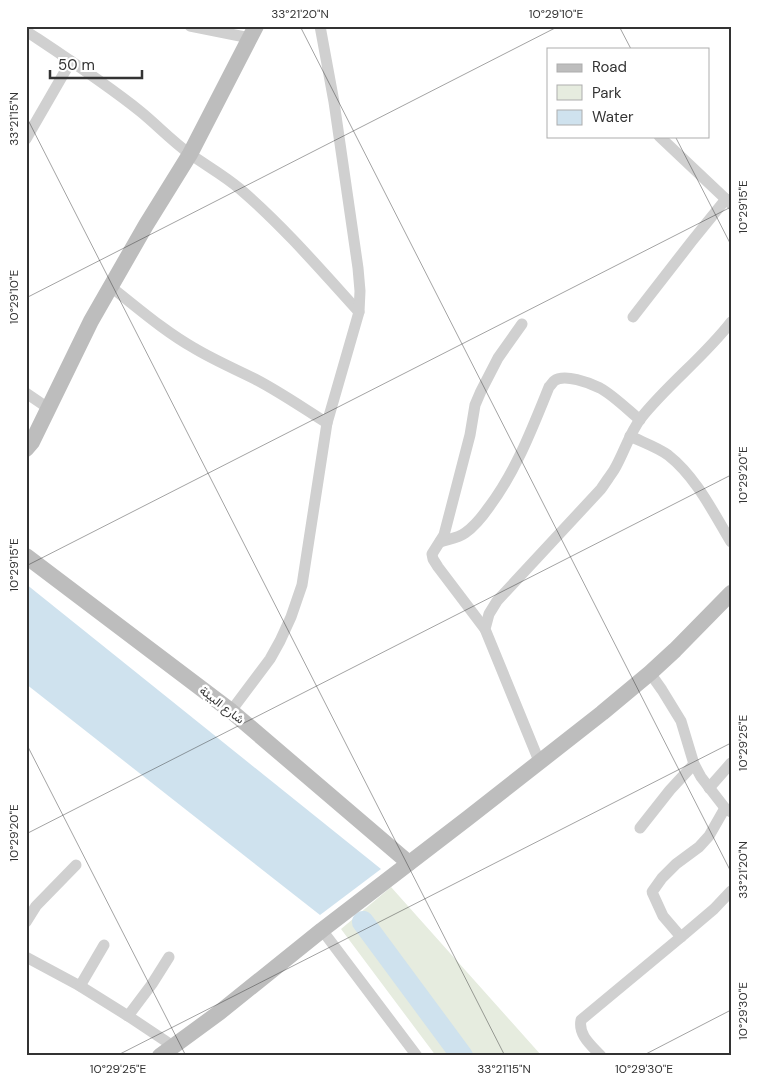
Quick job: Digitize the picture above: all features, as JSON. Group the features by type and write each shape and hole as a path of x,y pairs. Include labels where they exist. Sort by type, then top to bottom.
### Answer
{"street":[{"path":"26,449 32,442 91,321 190,154 253,32 190,26"},
{"path":"231,711 270,659 291,617 302,585 327,423 359,312 358,268 334,102 320,26"},
{"path":"26,31 141,112 190,154 239,188 304,251 359,312"},
{"path":"26,139 71,61"},
{"path":"633,317 692,241 728,202 661,138"},
{"path":"111,287 176,337 215,361 256,380 288,398 327,423"},
{"path":"485,629 488,614 496,601 601,489 640,420 676,379 717,340 731,322"},
{"path":"522,324 498,358 475,405 470,435 444,535 432,554 438,567 485,629 539,761"},
{"path":"440,542 459,536 478,523 500,492 522,452 549,387 554,381 566,378 582,381 600,388 640,420"},
{"path":"26,393 48,408"},
{"path":"630,436 666,454 681,468 703,496 731,542"},
{"name":"شارع البيئة","path":"26,556 231,711 409,863"},
{"path":"26,957 80,986 128,1016 167,1051 220,1012 322,930 602,713 675,650 731,593"},
{"path":"650,673 681,721 694,764 709,788 728,810 699,847 676,864 662,878 652,892 663,916 681,937"},
{"path":"709,788 731,763"},
{"path":"640,828 670,790 694,764"},
{"path":"26,922 31,903 76,865"},
{"path":"601,1056 583,1035 580,1027 581,1020 714,909 731,891"},
{"path":"322,930 417,1056"},
{"path":"80,986 104,945"},
{"path":"128,1016 169,957"}],"green space":[{"path":"391,887 542,1056 436,1056 341,929"}],"water":[{"path":"26,584 381,869 320,915 26,684"}],"waterway":[{"path":"363,922 462,1056"}]}
